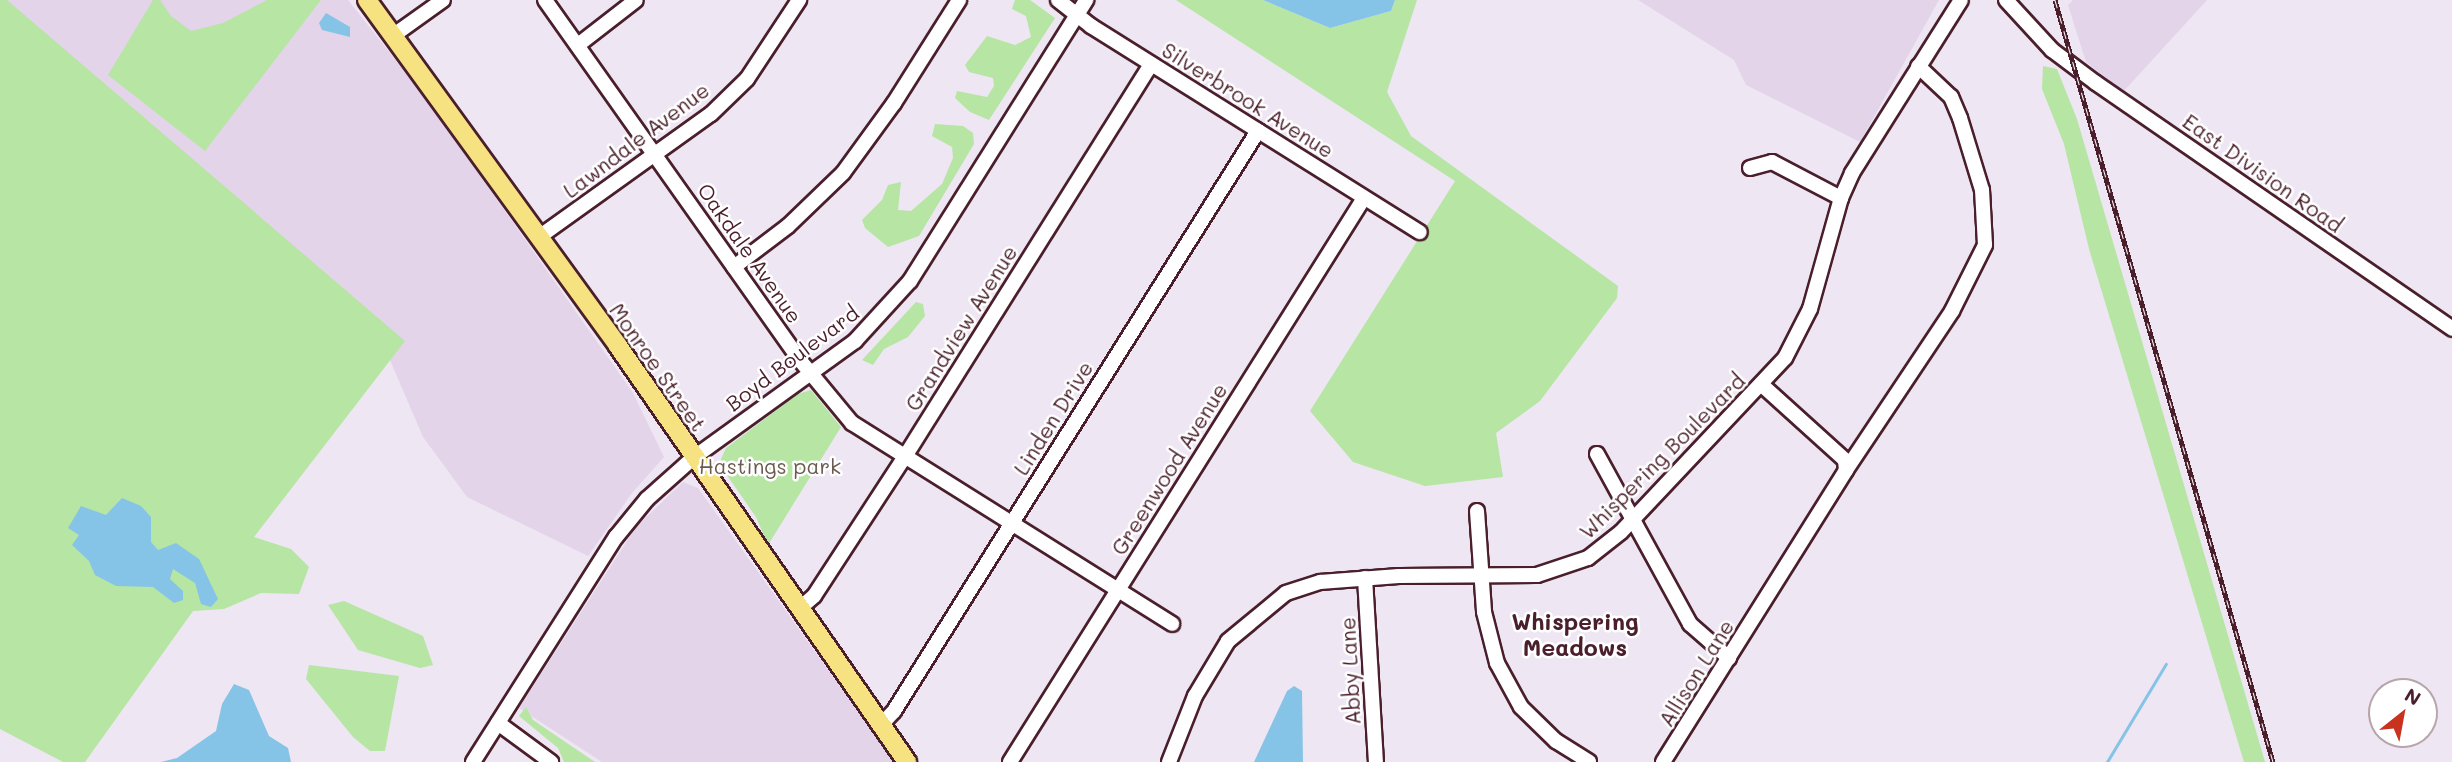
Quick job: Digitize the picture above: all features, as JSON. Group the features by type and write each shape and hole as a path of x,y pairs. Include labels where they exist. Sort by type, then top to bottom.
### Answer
{"main road":[{"name":"Monroe Street","path":"367,0 539,237 907,762"}],"street":[{"path":"394,35 443,0"},
{"name":"Oakdale Avenue","path":"545,0 810,373 852,423 1172,624"},
{"path":"579,45 636,0"},
{"name":"Lawndale Avenue","path":"539,237 656,156 711,114 747,79 799,0"},
{"path":"734,267 788,226 843,173 894,103 959,0"},
{"name":"Silverbrook Avenue","path":"1058,0 1076,16 1420,232"},
{"name":"Boyd Boulevard","path":"473,762 616,537 647,499 693,458 855,341 910,281 1086,0"},
{"name":"Whispering Boulevard","path":"1169,762 1195,695 1228,641 1248,620 1297,588 1365,578 1482,576 1559,570 1602,549 1763,386 1785,358 1810,309 1841,198 1918,66 1961,0"},
{"name":"East Division Road","path":"2006,0 2052,50 2452,329"},
{"name":"Grandview Avenue","path":"799,609 814,596 904,458 1151,64"},
{"name":"Allison Lane","path":"1663,762 1764,605 1846,470 1952,311 1985,245 1982,190 1960,118 1951,97 1918,66"},
{"name":"Linden Drive","path":"881,725 894,711 1258,131"},
{"path":"1750,168 1772,162 1841,198"},
{"name":"Greenwood Avenue","path":"1010,762 1364,198"},
{"path":"1763,386 1845,460 1846,470"},
{"path":"1597,454 1690,624 1729,658"},
{"path":"1477,511 1490,641 1511,690 1548,733 1589,762"},
{"name":"Abby Lane","path":"1365,578 1376,762"},
{"path":"498,723 551,762"}],"shaded area":[{"path":"0,0 348,0 424,96 633,393 664,457 632,493 588,556 467,497 423,437 377,330"},
{"path":"1638,0 1939,0 1860,142 1746,85 1734,60"},
{"path":"2073,0 2207,0 2123,92 2086,62 2068,5"},
{"path":"683,482 698,488 894,762 602,762 519,708 636,527"}],"green space":[{"path":"0,0 7,0 405,341 254,537 291,549 309,567 299,594 261,593 224,609 193,611 85,762 63,762 0,729"},
{"path":"153,0 160,0 171,16 191,31 223,23 267,0 321,0 205,151 108,75"},
{"path":"1015,0 1030,0 1055,18 989,120 970,112 955,98 957,91 987,97 994,86 993,78 969,72 965,65 987,36 1015,45 1031,37 1026,16 1012,9"},
{"path":"1176,0 1263,0 1330,28 1391,11 1395,0 1417,0 1387,92 1411,136 1618,286 1617,298 1540,401 1496,433 1503,477 1425,486 1353,462 1310,411 1455,181"},
{"path":"2043,66 2057,69 2077,119 2265,762 2244,762 2089,249 2064,144 2042,89"},
{"path":"935,124 963,126 973,133 974,144 919,236 888,247 865,228 862,220 882,200 888,185 901,182 898,210 911,211 942,184 953,158 952,147 932,136"},
{"path":"916,302 923,304 925,316 908,337 884,349 873,365 862,360"},
{"name":"Hastings park","path":"811,390 841,427 768,545 756,517 722,468 721,459 726,448 798,394"},
{"path":"344,601 423,636 433,665 420,668 358,650 328,605"},
{"path":"309,665 399,676 385,751 370,751 353,737 306,679"},
{"path":"526,707 533,720 595,762 564,762 558,748 519,716"}],"water":[{"path":"1263,0 1395,0 1391,11 1330,28"},
{"path":"326,13 350,27 350,37 322,30 319,23"},
{"path":"122,498 141,506 151,517 151,542 158,550 176,543 199,559 218,599 211,607 201,604 195,583 173,569 170,579 183,591 183,600 174,603 153,587 116,586 95,575 89,561 72,545 79,535 68,528 81,506 106,515"},
{"path":"234,684 249,690 269,736 288,748 291,762 161,762 177,758 216,731 222,704"},
{"path":"1294,686 1302,691 1303,762 1254,762 1287,691"}],"waterway":[{"path":"2107,762 2166,664"}],"railway":[{"path":"2055,0 2273,762"}],"district":[{"name":"Whispering Meadows","path":"1575,634"}]}
